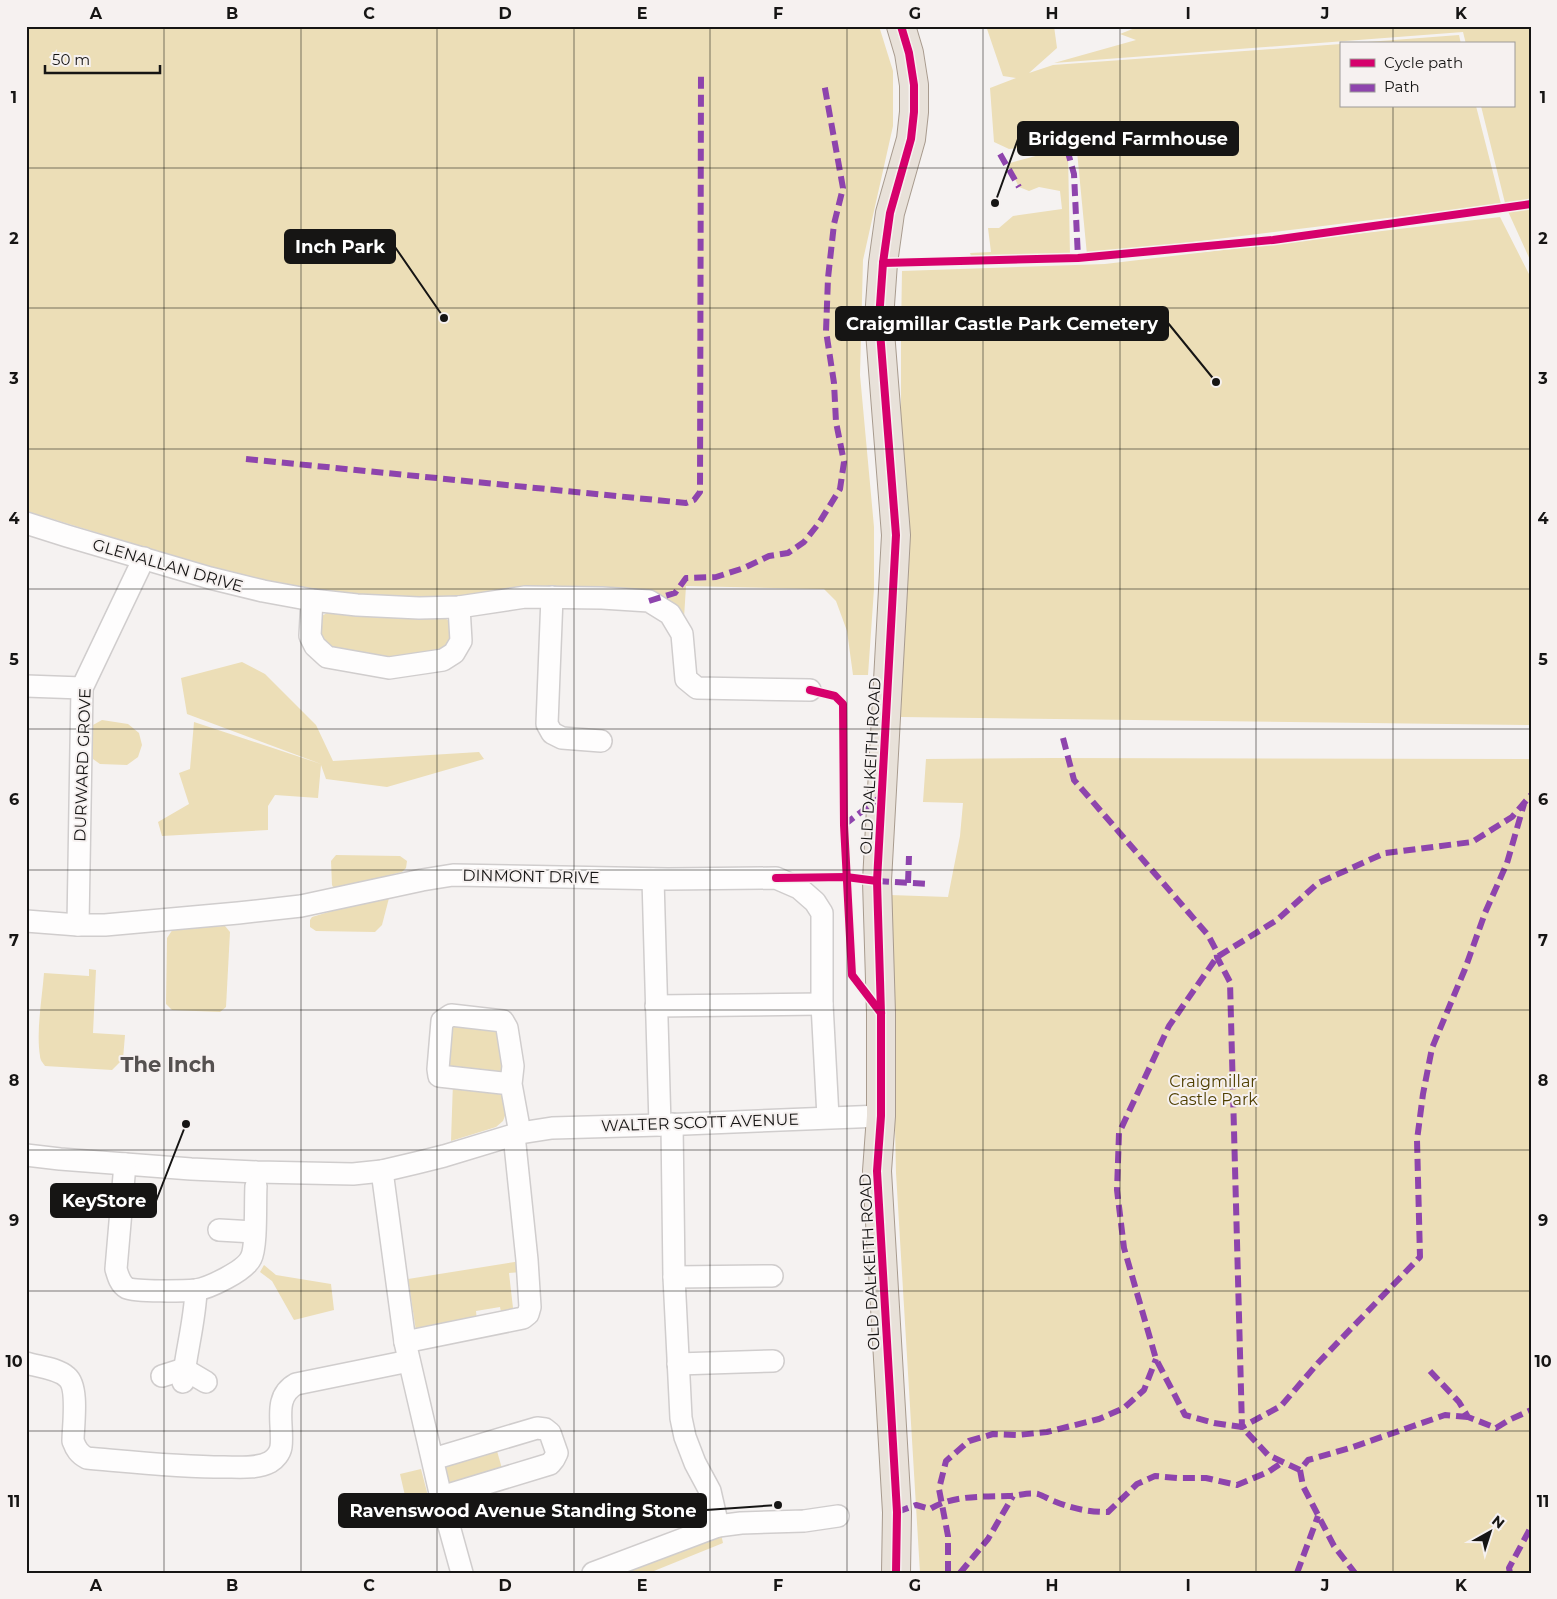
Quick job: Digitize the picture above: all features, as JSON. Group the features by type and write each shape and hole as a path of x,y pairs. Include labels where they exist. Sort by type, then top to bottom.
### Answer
{"main road":[{"name":"OLD DALKEITH ROAD","path":"896,1573 897,1512 878,1171 881,1116 881,1013 877,882 896,535 879,318 883,263 890,214 911,138 914,112 914,85 909,53 901,26"}],"street":[{"name":"GLENALLAN DRIVE","path":"26,523 219,580 263,591 312,600 357,605 459,607 525,597 649,601 670,614 682,634 686,679 697,688 810,690"},
{"name":"DURWARD GROVE","path":"78,925 82,688 144,558"},
{"path":"552,597 547,724 552,733 562,738 601,740"},
{"path":"312,600 310,636 315,646 327,656 389,668 443,660 454,653 461,641 459,607"},
{"path":"26,686 82,688"},
{"name":"DINMONT DRIVE","path":"26,921 78,925 150,922 301,906 453,875 653,879 776,878 799,888 815,902 822,913 822,1004 828,1117"},
{"path":"653,879 656,1006 666,1124 681,1418 685,1437 695,1463 710,1491 718,1526"},
{"path":"656,1006 822,1004"},
{"path":"26,1363 60,1373 67,1376 73,1383 73,1441 80,1455 87,1458 183,1466 244,1467 270,1462 276,1457 281,1448 281,1405 283,1396 289,1388 296,1384 523,1318 528,1314 530,1307 517,1134 510,1084"},
{"name":"WALTER SCOTT AVENUE","path":"26,1155 125,1164 257,1172 353,1174 382,1171 444,1156 517,1134 552,1128 881,1116"},
{"path":"125,1164 116,1269 121,1283 127,1288 135,1290 196,1290 213,1284 238,1271 248,1263 253,1252 256,1186"},
{"path":"382,1171 407,1351 441,1497 462,1573"},
{"path":"219,1230 254,1232"},
{"path":"674,1277 772,1276"},
{"path":"183,1376 189,1334 195,1315 196,1290"},
{"path":"678,1364 773,1361"},
{"path":"162,1376 183,1376 206,1382"},
{"path":"433,1459 537,1428 545,1429 550,1433 556,1453 550,1464 441,1497"},
{"path":"593,1573 718,1526 741,1523 804,1521 838,1516"}],"green space":[{"path":"26,26 879,26 893,71 893,126 863,260 860,375 874,527 874,589 868,675 853,675 847,631 836,601 824,589 686,586 684,618 670,604 646,590 551,588 458,599 375,601 289,588 197,563 26,511"},
{"path":"986,26 1054,26 1057,48 1029,73 1053,65 1340,44 1340,108 1477,108 1501,204 1087,255 1076,141 1009,149 994,142 990,88 1016,78 1003,76"},
{"path":"1140,26 1531,26 1531,262 1506,207 1481,108 1514,108 1514,42 1466,42 1463,32 1054,63 1136,40 1120,34"},
{"path":"1459,35 1461,42 1367,42"},
{"path":"1068,153 1070,256 1014,255 1000,258 971,256 970,253 991,252 988,228 999,228 1013,216 1062,209 1060,191 1039,187 1029,191 1019,187 1009,167 1010,163 1043,154"},
{"path":"1500,217 1531,278 1531,725 901,717 905,537 901,486 902,271 1105,264"},
{"path":"333,609 440,614 450,622 454,634 446,649 416,659 368,658 322,643 316,627 322,616"},
{"path":"242,662 265,674 316,725 333,761 479,752 484,759 387,787 326,779 321,765 318,798 275,795 268,806 268,830 162,836 158,822 189,804 179,773 190,769 194,722 321,764 187,714 181,678"},
{"path":"102,720 128,724 139,733 142,745 138,757 127,765 100,764 93,759 93,725"},
{"name":"Craigmillar Castle Park","path":"926,759 1531,759 1531,1573 920,1573 896,1173 890,895 948,897 960,836 963,803 923,802"},
{"path":"336,855 400,856 407,861 406,868 402,872 334,889 332,885 331,861"},
{"path":"384,895 389,898 382,925 375,932 316,931 310,927 312,917"},
{"path":"225,926 230,932 226,1007 220,1012 172,1010 166,1004 167,938 173,929"},
{"path":"89,969 96,970 93,1033 125,1035 123,1059 112,1070 45,1066 40,1057 39,1046 44,973 89,976"},
{"path":"449,1026 499,1026 506,1067 499,1072 444,1067"},
{"path":"453,1082 496,1090 503,1096 506,1113 503,1121 496,1127 451,1141"},
{"path":"521,1261 521,1272 509,1273 513,1308 525,1307 502,1317 500,1307 476,1311 477,1321 416,1331 408,1279"},
{"path":"264,1265 276,1275 331,1284 334,1310 294,1320 272,1281 260,1272"},
{"path":"495,1444 503,1472 449,1488 443,1461"},
{"path":"421,1469 428,1496 406,1500 400,1474"},
{"path":"721,1534 723,1543 649,1573 619,1573"}],"marked path":[{"path":"246,459 686,503 694,500 700,492 701,73"},
{"path":"649,601 675,593 686,578 716,577 744,568 769,556 788,553 804,542 819,523 840,489 844,462 836,422 834,383 826,331 828,278 834,224 843,188 824,83"},
{"path":"1067,149 1074,174 1078,258"},
{"path":"1000,154 1019,187"},
{"path":"1063,738 1074,780 1208,935 1230,982 1242,1427 1281,1406 1318,1363 1420,1257 1417,1140 1432,1048 1465,969 1485,913 1507,863 1524,804"},
{"path":"1468,1417 1445,1415 1350,1448 1308,1460 1300,1470 1268,1455 1242,1427 1214,1423 1185,1415 1156,1359 1124,1248 1117,1190 1119,1133 1169,1026 1217,957 1277,920 1318,883 1385,853 1472,842 1512,817 1531,795"},
{"path":"844,825 882,796"},
{"path":"908,883 909,856"},
{"path":"877,881 930,884"},
{"path":"948,1573 948,1536 939,1489 946,1461 969,1441 993,1434 1018,1435 1047,1432 1099,1419 1124,1408 1144,1390 1156,1359"},
{"path":"1430,1371 1459,1402 1468,1417 1496,1428 1531,1410"},
{"path":"897,1512 916,1505 930,1509 939,1504 958,1499 1030,1493 1038,1494 1075,1508 1108,1512 1137,1484 1155,1476 1206,1478 1237,1485 1268,1472 1283,1462"},
{"path":"1300,1470 1303,1486 1334,1546 1355,1573"},
{"path":"960,1573 988,1539 1013,1496"},
{"path":"1297,1573 1318,1516"},
{"path":"1510,1573 1509,1568 1531,1527"}],"cycle path":[{"path":"896,1573 897,1512 877,1171 881,1116 881,1013 877,881 896,535 879,319 883,263 890,213 911,139 914,112 914,85 909,53 901,26"},
{"path":"883,263 1078,258 1273,240 1531,204"},
{"path":"810,690 835,696 843,704 844,825 852,975 881,1013"},
{"path":"776,878 846,877 877,881"}],"place":[{"name":"Bridgend Farmhouse","path":"995,203"},
{"name":"Inch Park","path":"444,318"},
{"name":"Craigmillar Castle Park Cemetery","path":"1216,382"},
{"name":"KeyStore","path":"186,1124"},
{"name":"Ravenswood Avenue Standing Stone","path":"778,1505"}],"district":[{"name":"The Inch","path":"168,1065"}]}
